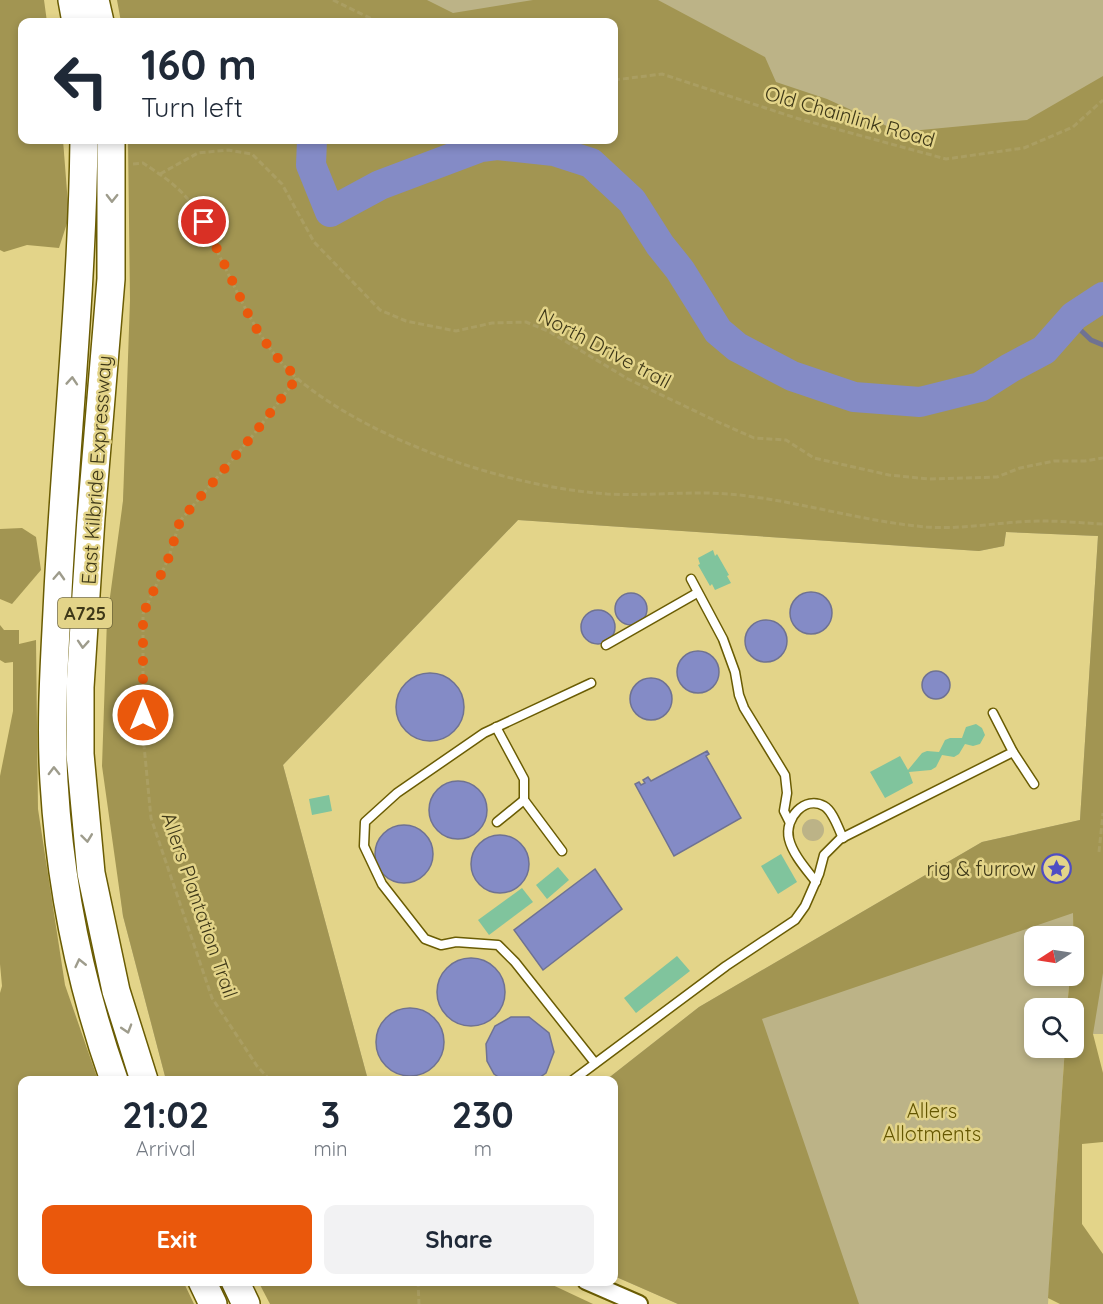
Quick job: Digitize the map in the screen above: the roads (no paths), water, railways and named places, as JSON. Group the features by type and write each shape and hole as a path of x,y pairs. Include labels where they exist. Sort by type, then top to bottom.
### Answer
{"highway":[{"path":"72,0 75,18"},
{"path":"95,0 99,18"},
{"name":"East Kilbride Expressway","path":"84,144 78,306 64,484 53,704 54,781 61,865 73,930 99,1038 113,1076"},
{"name":"East Kilbride Expressway","path":"111,144 111,279 90,529 80,687 80,754 91,873 116,991 143,1076"},
{"path":"204,1286 213,1304"},
{"path":"237,1286 246,1304"}],"street":[{"path":"598,1286 639,1304"}],"lane":[{"path":"691,579 723,639 735,672 744,708 785,775 787,793 784,812 789,821 789,839 797,856 816,882"},
{"path":"606,645 697,593"},
{"path":"591,683 484,733 397,793 365,822 364,846 382,884 425,939 441,945 456,942 498,945 515,962 595,1063"},
{"path":"993,713 1013,752 1034,784"},
{"path":"496,728 524,779 524,800 562,851"},
{"path":"578,1076 726,966 795,920 806,906 824,855 843,838 1013,752"},
{"path":"497,822 524,800"},
{"path":"789,821 794,812 805,806 823,805 830,811 843,838"}],"water":[{"path":"811,592 826,598 832,613 826,628 811,634 796,628 790,613 796,598"},
{"path":"631,593 642,598 647,609 642,620 631,625 620,620 615,609 620,598"},
{"path":"598,610 610,615 615,627 610,639 598,644 586,639 581,627 586,615"},
{"path":"766,620 781,626 787,641 781,656 766,662 751,656 745,641 751,626"},
{"path":"698,651 713,657 719,672 713,687 698,693 683,687 677,672 683,657"},
{"path":"936,671 946,675 950,685 946,695 936,699 926,695 922,685 926,675"},
{"path":"430,673 443,676 454,683 461,694 464,707 461,720 454,731 443,738 430,741 417,738 406,731 399,720 396,707 399,694 406,683 417,676"},
{"path":"651,678 666,684 672,699 666,714 651,720 636,714 630,699 636,684"},
{"path":"707,751 709,754 706,756 741,818 674,856 635,784 645,783 643,780 648,777 651,781"},
{"path":"458,781 474,786 482,794 487,810 482,826 474,834 458,839 442,834 434,826 429,810 434,794 442,786"},
{"path":"404,825 420,830 428,838 433,854 428,870 420,878 404,883 388,878 380,870 375,854 380,838 388,830"},
{"path":"500,835 516,840 524,848 529,864 524,880 516,888 500,893 484,888 476,880 471,864 476,848 484,840"},
{"path":"595,869 622,909 543,970 514,930"},
{"path":"471,958 484,961 495,968 502,979 505,992 502,1005 495,1016 484,1023 471,1026 458,1023 447,1016 440,1005 437,992 440,979 447,968 458,961"},
{"path":"410,1008 423,1011 434,1018 441,1029 444,1042 441,1055 434,1066 423,1073 410,1076 397,1073 386,1066 379,1055 376,1042 379,1029 386,1018 397,1011"},
{"path":"511,1017 529,1017 549,1033 554,1052 546,1073 542,1076 497,1076 494,1074 487,1061 486,1044 495,1026"}],"waterway":[{"path":"312,144 311,165 330,212 380,185 481,147 497,145 554,151 591,163 632,201 660,245 680,270 718,331 737,347 792,376 854,397 920,402 980,387 1044,350 1074,316 1103,297"},
{"path":"1070,320 1091,340 1103,345"}],"place":[{"name":"rig & furrow","path":"1057,868"}],"park label":[{"name":"Allers Allotments","path":"932,1122"}]}
